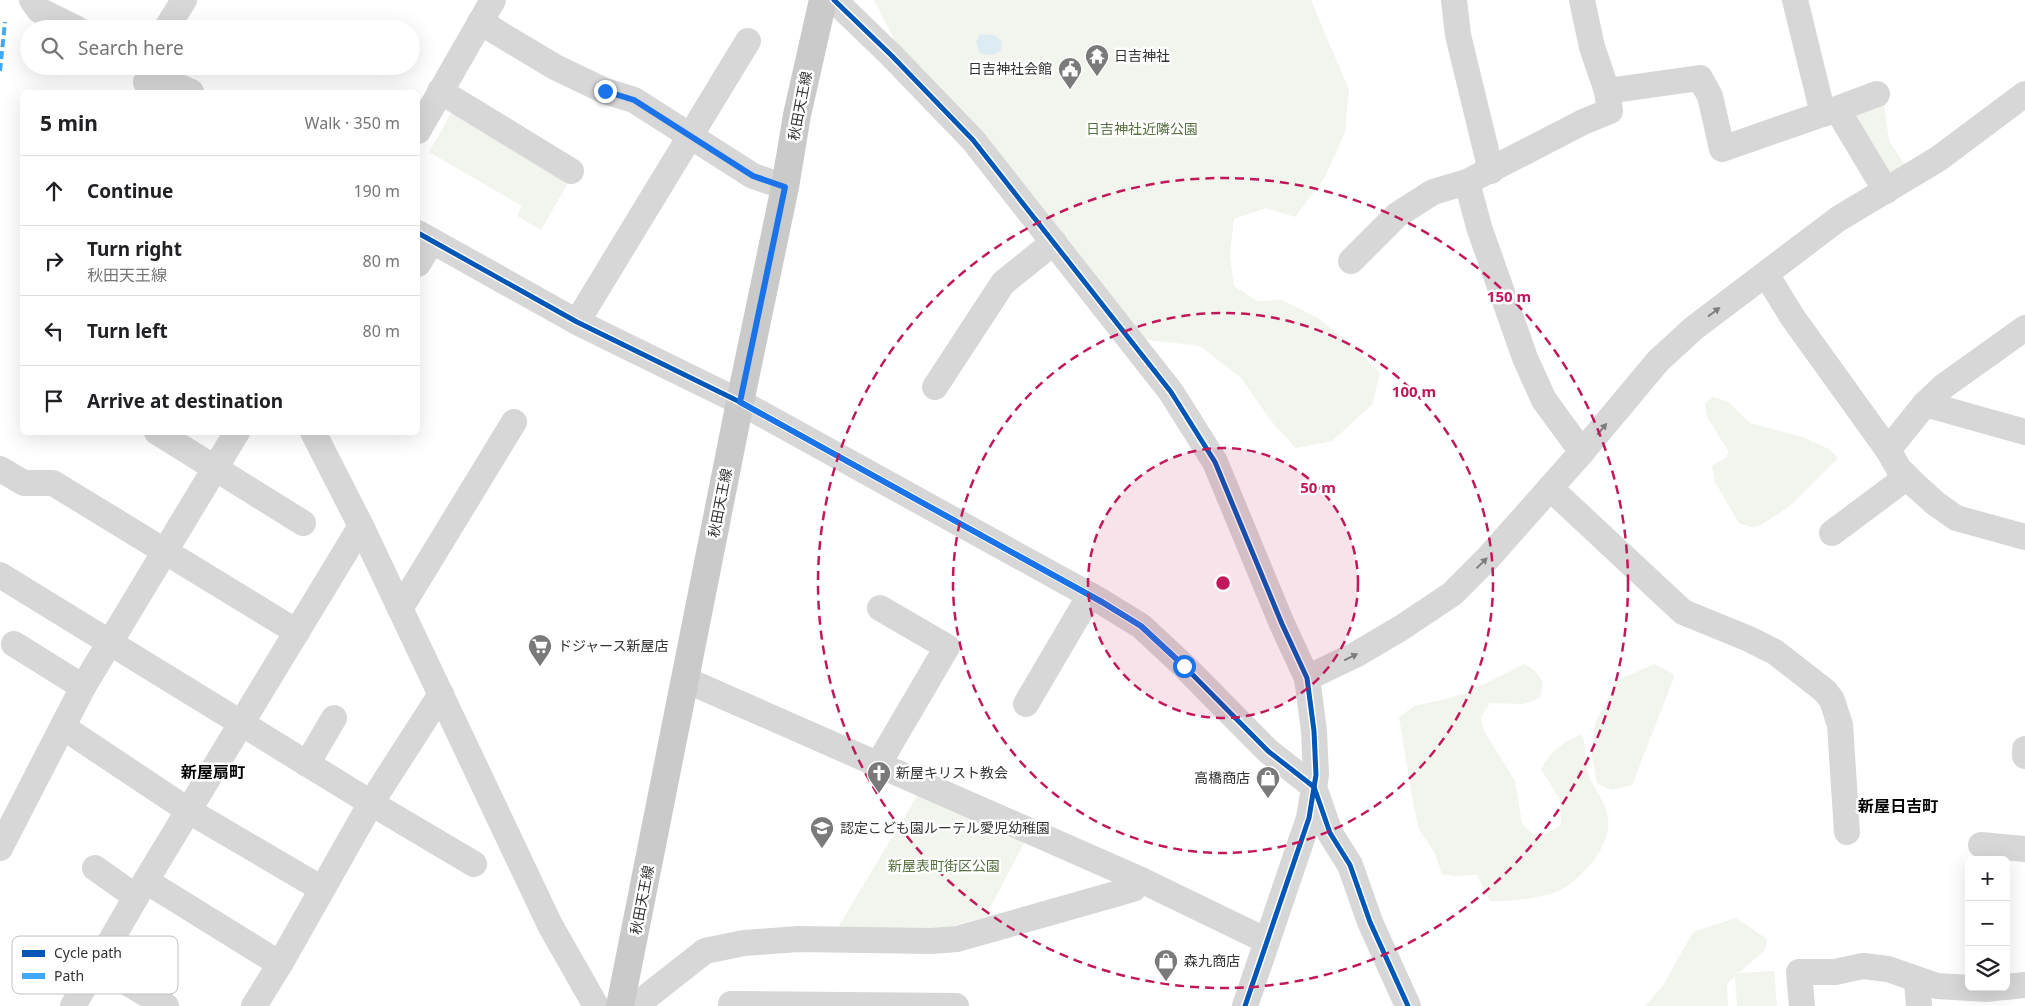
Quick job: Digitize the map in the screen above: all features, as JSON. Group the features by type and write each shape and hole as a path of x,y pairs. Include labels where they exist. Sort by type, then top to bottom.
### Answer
{"main road":[{"name":"秋田天王線","path":"620,1006 740,402 785,187 797,115 823,0"}],"street":[{"path":"32,0 39,10 59,20"},
{"path":"172,20 184,0"},
{"path":"420,127 493,0"},
{"path":"834,0 892,56 973,140 1054,242 1114,322 1171,392 1214,462 1282,624 1307,678 1314,731 1316,775 1309,818 1244,1006"},
{"path":"1454,0 1458,36 1491,171"},
{"path":"1351,261 1397,215 1433,192 1467,182 1491,171 1583,122 1610,110 1607,91 1592,47 1582,0"},
{"path":"1795,0 1830,112 1886,191"},
{"path":"480,22 580,79 605,91 634,100 753,176 785,187"},
{"path":"577,322 748,41"},
{"path":"142,76 166,81 186,90"},
{"path":"1607,91 1700,78 1710,96 1722,149 1877,94"},
{"path":"440,91 571,171"},
{"path":"1307,678 1357,654 1401,628 1452,594 1488,558 1582,452 1658,361 1694,328 1838,219 1938,159 2025,94"},
{"path":"1467,182 1479,228 1525,358 1544,400 1582,452"},
{"path":"420,255 424,237 577,322 740,402 1090,595 1141,626 1184,666 1268,751 1314,788 1330,834 1350,865 1370,922 1408,1006"},
{"path":"935,387 1003,283 1054,242"},
{"path":"1766,274 1794,318 1888,450 1899,469 1935,503 1956,518 2025,537"},
{"path":"1888,450 1925,404 1944,386 2025,328"},
{"path":"1925,404 2025,432"},
{"path":"400,608 514,422"},
{"path":"162,435 303,523"},
{"path":"0,848 83,687 235,435"},
{"path":"316,435 361,526 550,926 596,1006"},
{"path":"0,469 24,483 53,483 297,632"},
{"path":"1832,533 1907,477"},
{"path":"1550,488 1683,612 1749,639 1775,652 1825,691 1832,700 1840,725 1847,832"},
{"path":"114,936 361,526"},
{"path":"0,575 307,764 474,864"},
{"path":"1026,704 1090,595"},
{"path":"879,763 947,647 880,608"},
{"path":"14,644 83,687"},
{"path":"686,680 879,763 1141,880 1267,941"},
{"path":"254,1006 280,964 371,803 441,694"},
{"path":"307,764 334,718"},
{"path":"63,727 189,811 322,889"},
{"path":"2025,749 2025,756"},
{"path":"1981,845 2025,849"},
{"path":"95,868 141,889 280,964"},
{"path":"640,1006 649,995 706,951 744,943 798,939 931,941 957,939 1133,889 1141,880"},
{"path":"1802,1006 1799,972 1835,972 1863,966 1888,970 1918,993 1937,986 1965,988"},
{"path":"2010,986 2025,985"},
{"path":"73,1006 80,994"},
{"path":"146,994 166,1006"},
{"path":"731,1004 956,1006"}],"green space":[{"name":"日吉神社近隣公園","path":"874,0 1311,0 1349,90 1345,132 1325,177 1295,217 1266,208 1234,219 1230,256 1234,286 1257,301 1281,300 1317,317 1349,343 1380,373 1372,405 1332,441 1296,448 1272,422 1241,378 1200,346 1140,339 972,120 896,43"},
{"path":"1884,105 1889,141 1905,165 1898,171 1888,173 1852,121 1855,111"},
{"path":"454,108 572,176 541,230 517,216 522,206 429,152"},
{"path":"1712,397 1727,401 1750,423 1802,437 1829,449 1838,458 1790,506 1759,526 1751,527 1739,523 1715,482 1712,466 1727,457 1728,451 1707,417 1705,404"},
{"path":"1525,664 1535,671 1543,682 1540,698 1523,704 1490,703 1481,717 1484,731 1515,781 1522,823 1532,834 1545,834 1561,825 1560,800 1541,769 1558,748 1582,734 1586,767 1605,806 1608,831 1599,853 1592,863 1564,888 1554,893 1540,896 1490,901 1477,875 1454,876 1442,874 1434,852 1419,829 1399,717 1414,706 1465,693"},
{"path":"1654,664 1675,675 1632,785 1611,790 1597,783 1592,756 1595,723 1618,680"},
{"name":"新屋表町街区公園","path":"920,791 1028,836 985,917 934,931 837,929"},
{"path":"1736,918 1767,939 1765,950 1739,973 1774,971 1777,1006 1737,1006 1735,976 1727,983 1728,1006 1645,1006 1662,987 1693,932"}],"shaded area":[{"path":"980,34 994,35 1001,40 1002,50 992,55 980,53 976,42"}],"marked path":[{"path":"0,71 5,22"}],"cycle path":[{"path":"834,0 892,56 973,140 1171,392 1215,462 1282,624 1307,678 1314,731 1316,775 1309,818 1245,1006"},
{"path":"420,234 577,322 740,402 1102,602 1141,626 1184,666 1268,751 1314,787 1330,833 1350,865 1370,922 1408,1006"}],"place":[{"name":"日吉神社","path":"1097,77"},
{"name":"日吉神社会館","path":"1070,90"},
{"name":"ドジャース新屋店","path":"540,667"},
{"name":"新屋キリスト教会","path":"879,794"},
{"name":"高橋商店","path":"1268,799"},
{"name":"認定こども園ルーテル愛児幼稚園","path":"822,849"},
{"name":"森九商店","path":"1166,982"}],"district":[{"name":"新屋扇町","path":"213,772"},
{"name":"新屋日吉町","path":"1898,806"}],"route":[{"path":"605,91 634,100 753,176 785,187 740,402 1102,602 1141,626 1184,666"}]}
